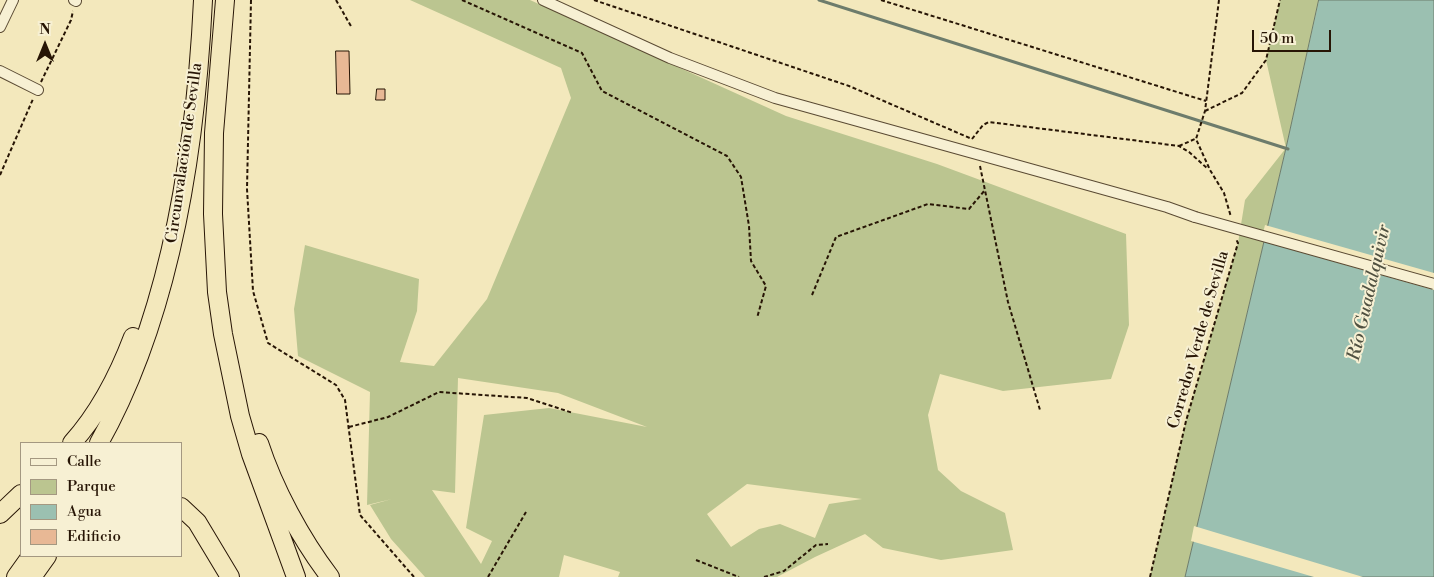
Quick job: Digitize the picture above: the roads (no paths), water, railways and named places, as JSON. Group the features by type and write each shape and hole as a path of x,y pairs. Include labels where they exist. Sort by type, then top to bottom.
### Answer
{"highway":[{"name":"Circunvalación de Sevilla","path":"99,442 132,373 152,321 171,252 183,190 196,91 203,0"},
{"name":"Circunvalación de Sevilla","path":"225,0 214,133 214,238 217,292 223,334 240,416 251,454 296,577"},
{"path":"214,133 206,179 205,210 208,280 216,351 245,464 287,577"},
{"path":"73,442 96,411 127,354 183,190"},
{"path":"214,238 242,389 263,454 289,513 315,558 330,577"},
{"path":"0,514 20,495"},
{"path":"182,507 197,522 230,577"},
{"path":"16,577 31,557"},
{"path":"21,577 31,557"},
{"path":"32,577 46,557"}],"street":[{"path":"0,27 13,0"},
{"path":"543,0 670,58 775,98 1158,204 1195,217 1434,284"},
{"path":"0,71 38,90"}],"water":[{"name":"Río Guadalquivir","path":"1319,0 1434,0 1434,577 1185,577 1286,148"}],"waterway":[{"path":"819,0 1288,149"}]}
